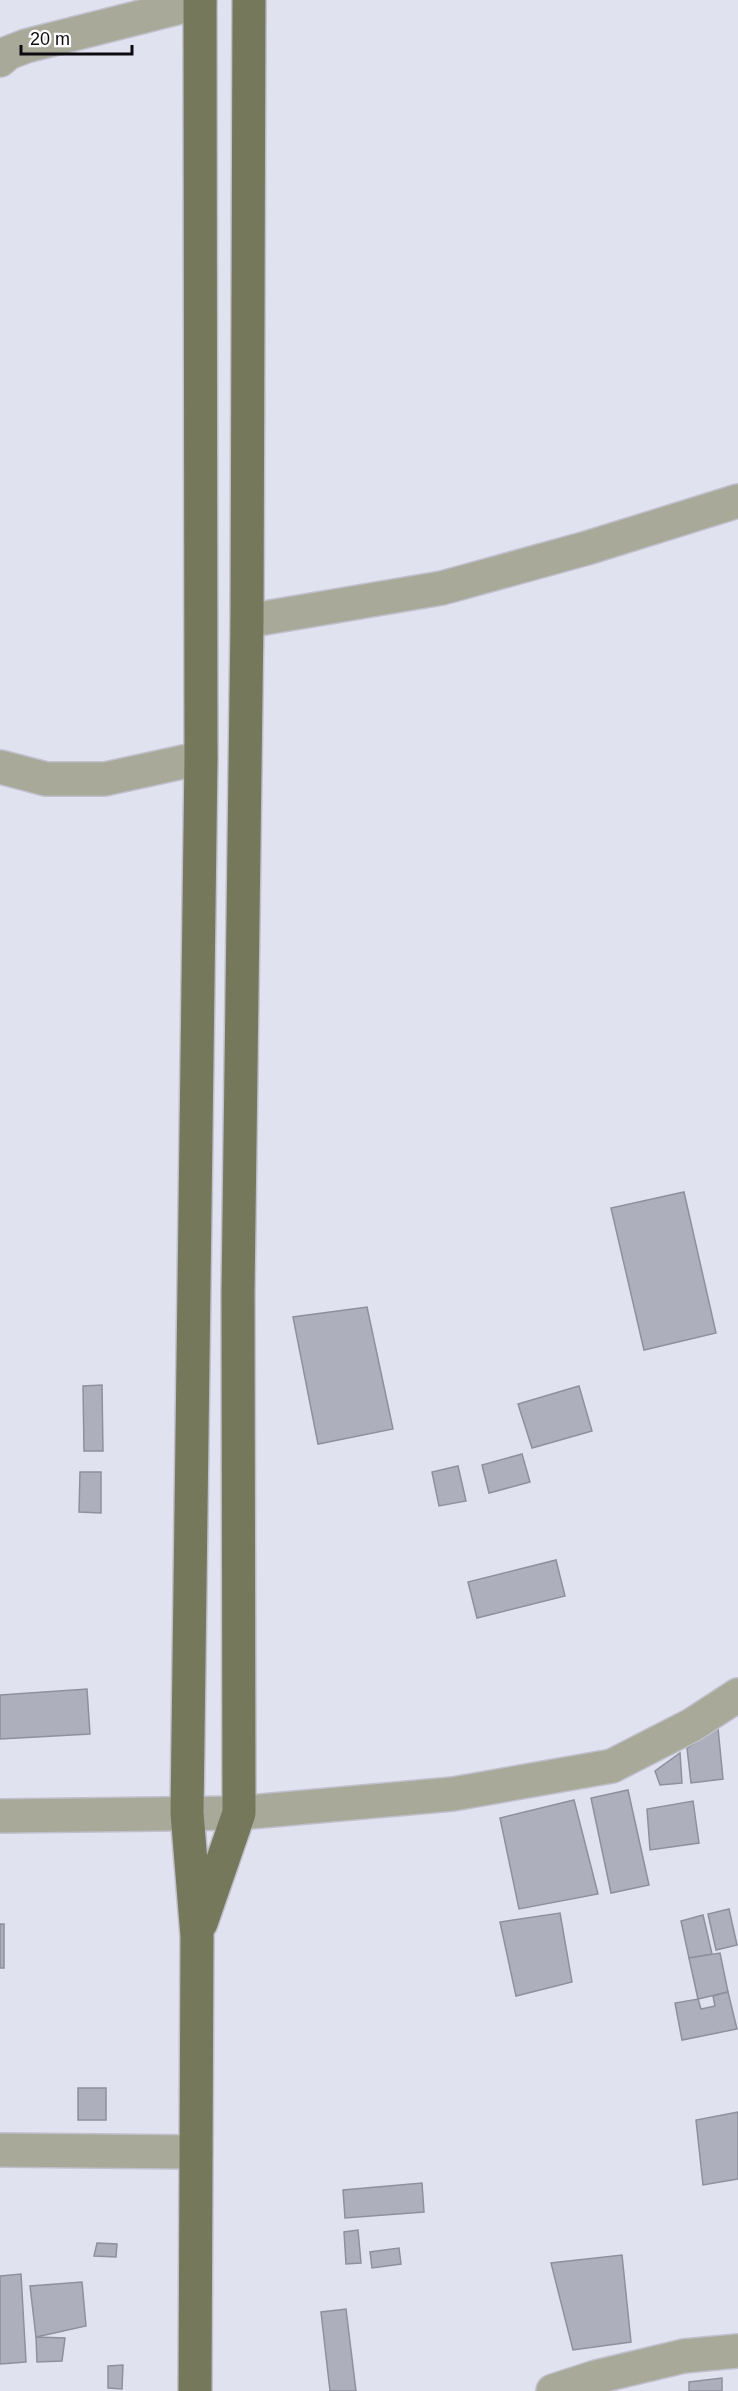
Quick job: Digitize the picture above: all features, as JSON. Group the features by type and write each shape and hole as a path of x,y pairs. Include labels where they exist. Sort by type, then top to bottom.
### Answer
{"main road":[{"path":"196,1936 239,1813 238,1293 247,621 249,0"},
{"path":"195,2391 196,1936 187,1813 201,758 200,1"}],"street":[{"path":"0,60 8,53 26,46 200,1"},
{"path":"247,621 442,588 587,548 738,501"},
{"path":"0,767 46,778 105,779 201,758"},
{"path":"0,1816 239,1813 453,1794 612,1766 692,1725 738,1695"},
{"path":"0,2150 196,2152"},
{"path":"553,2391 596,2377 684,2356 738,2351"}],"building":[{"path":"684,1192 716,1333 644,1350 611,1208"},
{"path":"367,1307 393,1429 318,1444 293,1317"},
{"path":"102,1385 103,1451 84,1451 83,1386"},
{"path":"579,1386 592,1431 532,1448 518,1404"},
{"path":"522,1454 530,1482 489,1493 482,1465"},
{"path":"458,1466 466,1501 439,1506 432,1472"},
{"path":"80,1472 101,1472 101,1513 79,1512"},
{"path":"556,1560 565,1596 477,1618 468,1582"},
{"path":"87,1689 90,1734 0,1739 0,1695"},
{"path":"718,1728 723,1779 691,1783 687,1748"},
{"path":"680,1753 682,1783 660,1785 655,1771"},
{"path":"628,1790 649,1885 611,1893 591,1798"},
{"path":"574,1800 598,1894 519,1909 500,1818"},
{"path":"693,1801 699,1843 650,1850 647,1809"},
{"path":"729,1909 737,1945 716,1950 708,1914"},
{"path":"560,1913 572,1982 516,1996 500,1922"},
{"path":"703,1915 712,1954 689,1958 681,1921"},
{"path":"0,1924 4,1924 4,1968 0,1968"},
{"path":"720,1953 728,1992 698,1999 689,1958"},
{"path":"728,1992 737,2029 682,2040 675,2003 698,1999 701,2009 715,2006 713,1996"},
{"path":"78,2088 106,2088 106,2120 78,2120"},
{"path":"738,2112 738,2179 703,2185 696,2120"},
{"path":"422,2183 424,2212 345,2218 343,2190"},
{"path":"358,2230 361,2263 346,2264 344,2232"},
{"path":"97,2243 117,2244 116,2257 94,2256"},
{"path":"399,2248 401,2264 372,2268 370,2252"},
{"path":"622,2255 631,2342 573,2350 551,2263"},
{"path":"21,2274 26,2362 0,2364 0,2276"},
{"path":"82,2282 86,2326 36,2337 30,2286"},
{"path":"346,2309 356,2391 330,2391 321,2312"},
{"path":"36,2337 65,2338 62,2361 37,2362"},
{"path":"123,2365 122,2389 108,2388 108,2366"},
{"path":"722,2378 722,2391 689,2391 689,2382"}]}
